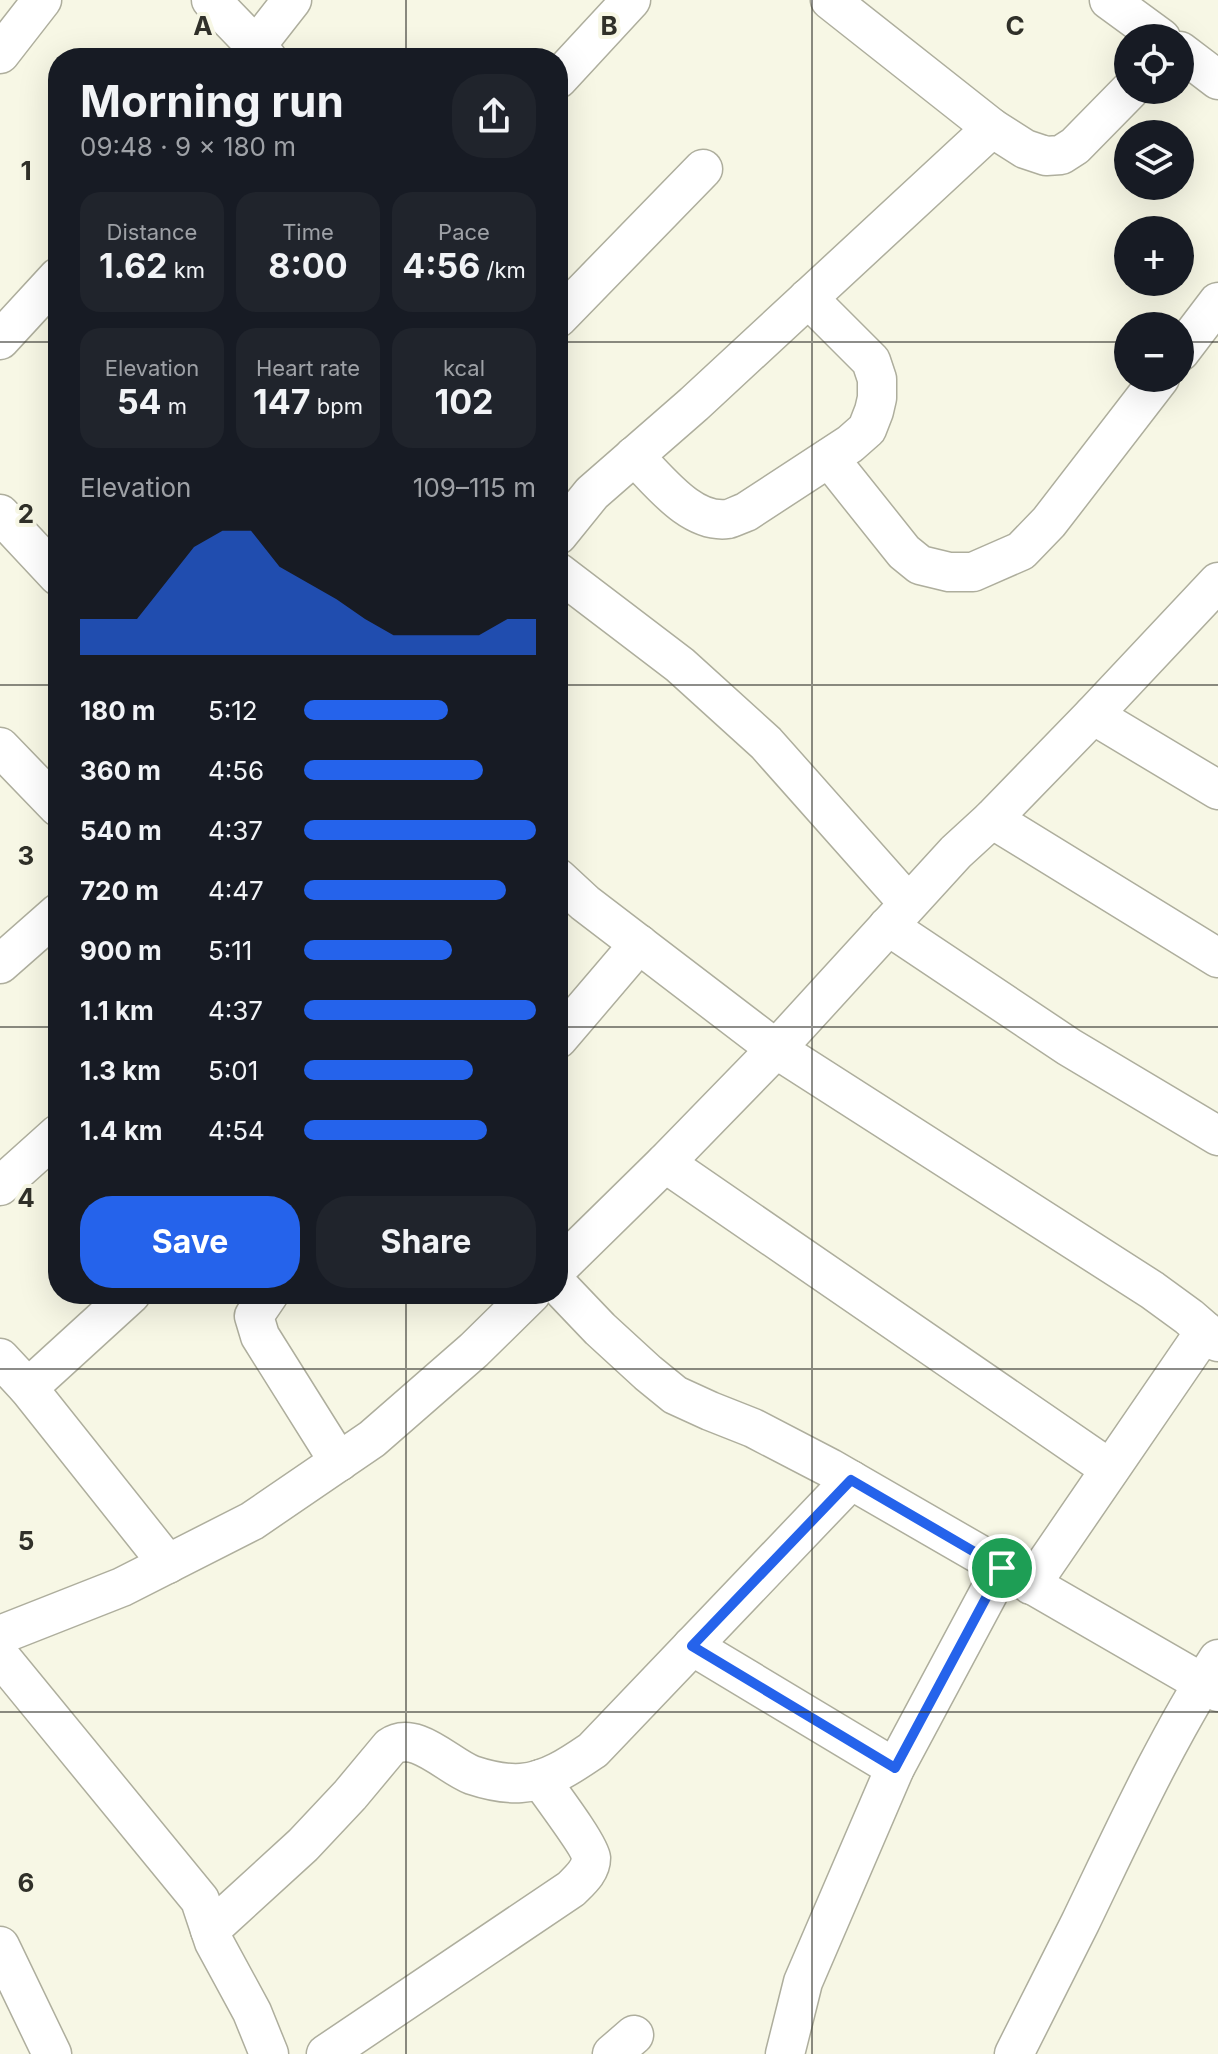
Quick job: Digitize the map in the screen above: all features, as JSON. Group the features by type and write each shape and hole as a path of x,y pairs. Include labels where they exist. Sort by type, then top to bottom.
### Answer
{"street":[{"path":"0,54 42,0"},
{"path":"211,0 255,48"},
{"path":"264,48 292,0"},
{"path":"568,68 631,0"},
{"path":"830,0 992,128 1025,149 1046,156 1061,155 1075,146 1116,104"},
{"path":"1109,0 1142,24"},
{"path":"1194,61 1218,79"},
{"path":"568,523 592,493 694,404 992,128"},
{"path":"568,308 703,169"},
{"path":"0,340 48,288"},
{"path":"634,456 687,508 706,518 728,519 746,512 850,444 867,429 877,398 877,379 871,361 808,298"},
{"path":"1194,334 1218,302"},
{"path":"829,458 904,552 920,565 949,572 973,572 1021,551 1049,522 1149,392"},
{"path":"0,514 48,565"},
{"path":"568,580 680,665 766,743 898,915 1069,1047 1218,1136"},
{"path":"568,1258 776,1049 956,852 1093,715 1218,582"},
{"path":"1093,715 1218,790"},
{"path":"0,747 48,797"},
{"path":"992,819 1218,958"},
{"path":"568,887 776,1049 1152,1290 1212,1336 1110,1469 1017,1576 895,1768 803,1982 785,2054"},
{"path":"0,964 48,922"},
{"path":"568,1027 639,944"},
{"path":"0,1186 48,1143"},
{"path":"665,1163 1110,1469"},
{"path":"568,1295 610,1338 675,1395 753,1428 851,1480 1017,1576 1213,1678 1136,1803 1014,2054"},
{"path":"28,1388 120,1304"},
{"path":"262,1304 254,1316 260,1336 339,1462"},
{"path":"269,2054 252,2012 224,1962 200,1900 2,1636 122,1587 252,1521 372,1439 474,1350 521,1304"},
{"path":"0,1358 28,1388 168,1564"},
{"path":"210,1930 303,1845 396,1742 413,1742 470,1774 495,1782 521,1783 540,1779 562,1771 593,1750 851,1480"},
{"path":"692,1646 895,1768"},
{"path":"326,2054 571,1889 583,1877 589,1868 589,1851 540,1779"},
{"path":"0,1946 52,2054"}],"route":[{"path":"851,1480 1002,1568 895,1768 692,1646 851,1480"}]}
